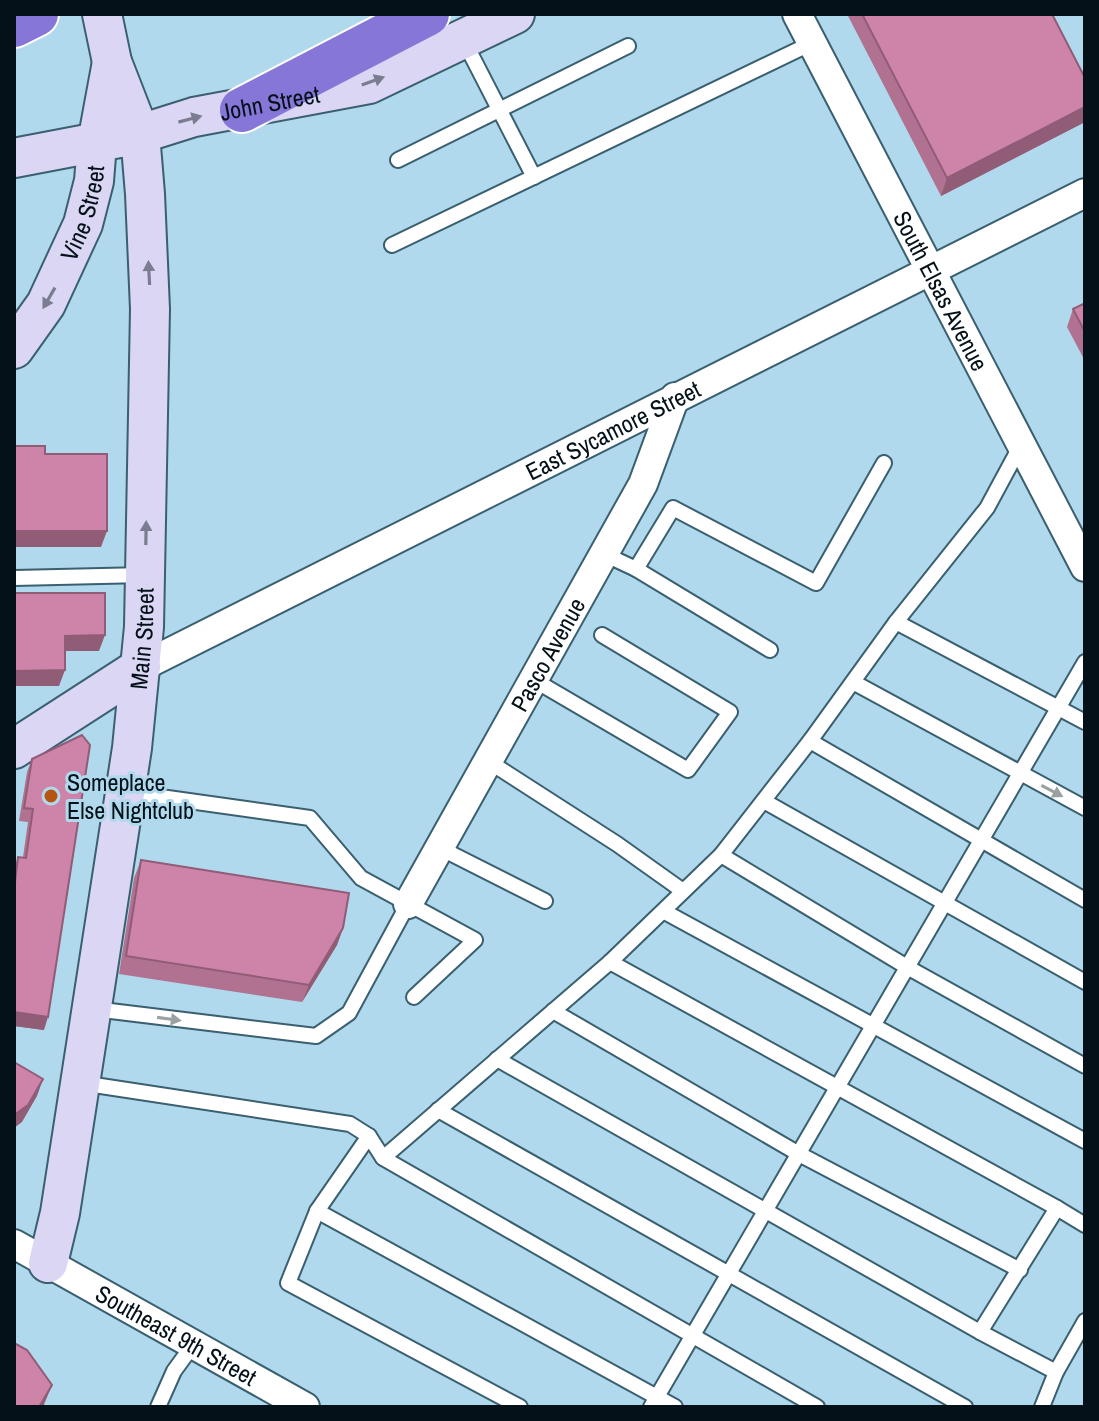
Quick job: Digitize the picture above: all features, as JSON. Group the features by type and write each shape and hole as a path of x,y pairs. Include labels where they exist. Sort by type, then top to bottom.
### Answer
{"highway":[{"path":"14,25 36,14"},
{"path":"242,110 444,26"}],"main road":[{"name":"Main Street","path":"48,1263 60,1213 125,792 141,667 145,575 150,309 140,134 112,62 102,14"},
{"path":"444,26 515,14"},
{"name":"Vine Street","path":"14,349 46,304 83,224 94,181 97,143 112,62"},
{"name":"John Street","path":"14,158 140,134 194,117 242,110"},
{"path":"14,749 141,667"}],"street":[{"name":"South Elsas Avenue","path":"797,14 1085,567"},
{"name":"East Sycamore Street","path":"141,667 1085,193"},
{"name":"Pasco Avenue","path":"408,904 643,484 675,397"},
{"name":"Southeast 9th Street","path":"14,1244 305,1407"}],"lane":[{"path":"444,26 500,110 534,177"},
{"path":"392,245 812,43"},
{"path":"398,160 628,46"},
{"path":"383,1158 610,962 721,855 810,741 896,622 987,508 1021,445"},
{"path":"636,569 673,508 816,583 884,463"},
{"path":"604,554 636,569 770,650"},
{"path":"14,578 145,575"},
{"path":"896,622 1085,722"},
{"path":"534,680 688,770 730,712 602,635"},
{"path":"654,1402 1056,706 1085,662"},
{"path":"853,682 1085,808"},
{"path":"810,741 1085,900"},
{"path":"488,761 617,844 683,891"},
{"path":"125,792 310,818 361,878 475,940 414,997"},
{"path":"764,801 1085,982"},
{"path":"440,848 545,901"},
{"path":"721,855 907,967 1085,1066"},
{"path":"92,1008 316,1036 349,1013 408,904"},
{"path":"665,912 1085,1141"},
{"path":"610,962 1085,1225"},
{"path":"553,1011 799,1154 1020,1270"},
{"path":"497,1059 1056,1372"},
{"path":"80,1083 350,1124 369,1136 383,1158 817,1407"},
{"path":"438,1110 965,1407"},
{"path":"369,1136 317,1211 288,1283 520,1407"},
{"path":"980,1332 1057,1208"},
{"path":"317,1211 654,1402 675,1407"},
{"path":"1042,1407 1056,1372 1085,1321"},
{"path":"158,1407 174,1371 193,1345"}],"building":[{"path":"862,14 1052,14 1085,78 1085,107 947,178"},
{"path":"1085,303 1085,332 1073,309"},
{"path":"14,446 45,446 45,454 107,454 107,531 14,531"},
{"path":"14,593 105,593 105,635 65,636 65,670 14,671"},
{"path":"82,735 90,745 48,1017 14,1012 14,891 18,857 26,858 33,809 24,808 32,759"},
{"path":"141,860 349,893 343,928 309,985 126,956"},
{"path":"14,1062 43,1079 28,1105 14,1115"},
{"path":"14,1343 27,1350 52,1385 39,1407 14,1407"}],"place":[{"name":"Someplace Else Nightclub","path":"51,796"}]}
